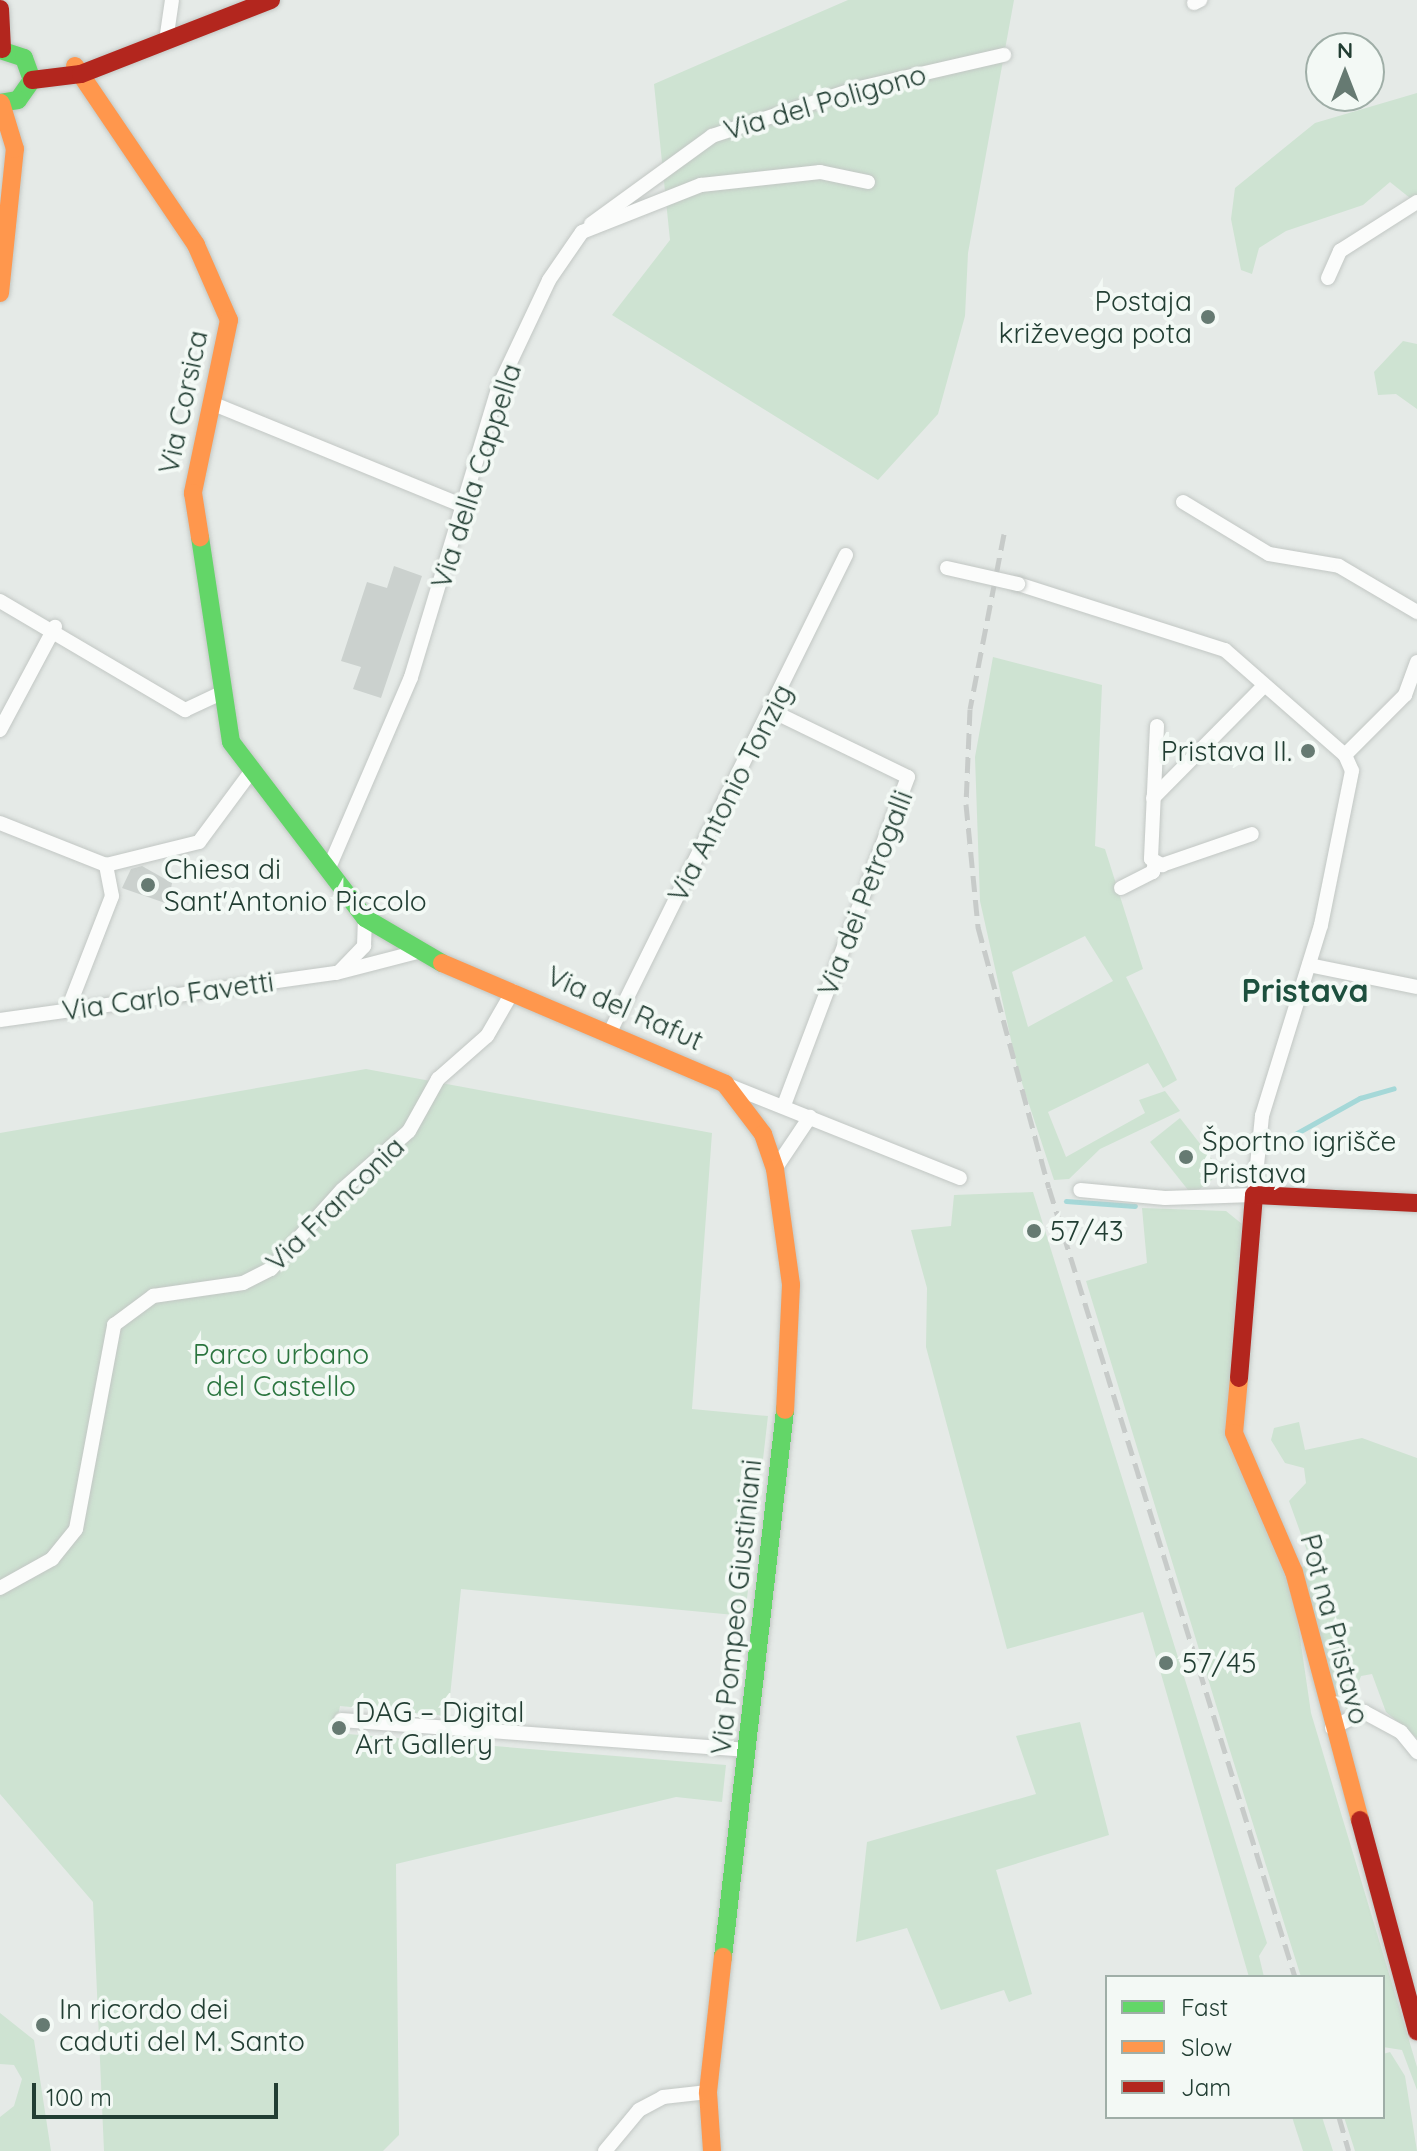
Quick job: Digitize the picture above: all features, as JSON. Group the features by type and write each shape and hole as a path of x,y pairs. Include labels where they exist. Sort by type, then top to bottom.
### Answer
{"main road":[{"path":"32,76 78,70 118,58 271,0"},
{"path":"0,9 1,50 24,58 32,76 25,95 1,103 15,149 0,293"},
{"name":"Via Corsica","path":"78,70 223,297 228,342 211,403 193,493 219,694 231,742"},
{"name":"Via del Rafut","path":"231,742 365,918 417,952 611,1030 725,1084"},
{"name":"Via Pompeo Giustiniani","path":"712,2151 708,2092 787,1395 791,1285 775,1169 763,1134 725,1084"},
{"path":"1254,1195 1417,1203"},
{"name":"Pot na Pristavo","path":"1254,1195 1234,1433 1294,1572 1332,1728 1417,2031"}],"street":[{"path":"166,41 172,0"},
{"name":"Via del Poligono","path":"582,232 712,136 855,89 1004,55"},
{"path":"582,232 701,185 820,172 868,182"},
{"path":"1328,278 1340,251 1417,202"},
{"name":"Via della Cappella","path":"328,870 411,677 466,507 499,386 549,280 582,232"},
{"path":"211,403 466,507"},
{"path":"1183,502 1269,554 1339,566 1417,612"},
{"name":"Via Antonio Tonzig","path":"611,1030 772,711 846,555"},
{"path":"947,568 1018,584 1225,650 1345,755 1352,771 1346,823 1309,965 1262,1116 1254,1195 1165,1198 1080,1190"},
{"path":"0,601 55,627 185,710 219,694"},
{"path":"0,730 55,627"},
{"path":"1345,755 1405,695 1417,662"},
{"path":"1153,798 1264,686"},
{"name":"Via dei Petrogalli","path":"772,711 908,777 784,1105"},
{"path":"1121,888 1153,872 1157,726"},
{"path":"0,823 106,865 199,842 253,769"},
{"path":"1155,862 1178,861 1252,834"},
{"path":"68,1009 112,896 106,865"},
{"path":"336,973 364,946 365,918"},
{"name":"Via Carlo Favetti","path":"0,1020 336,973 417,952"},
{"path":"1309,965 1417,987"},
{"name":"Via Franconia","path":"0,1588 52,1559 76,1529 114,1325 153,1296 243,1283 271,1269 342,1190 409,1131 438,1079 487,1036 513,991"},
{"name":"Via del Rafut","path":"725,1084 784,1105 960,1178"},
{"path":"775,1169 810,1117"},
{"path":"1332,1728 1364,1712 1401,1732 1417,1752"},
{"path":"341,1720 748,1750"},
{"path":"605,2151 639,2110 663,2097 708,2092"}],"green space":[{"path":"848,0 1014,0 968,253 965,316 938,414 878,480 612,315 670,240 654,84"},
{"path":"1417,93 1417,195 1410,198 1390,182 1363,205 1286,231 1259,248 1252,274 1241,270 1231,219 1235,188 1315,123 1352,112 1385,112 1385,102"},
{"path":"1403,341 1417,344 1417,409 1396,394 1378,395 1374,372"},
{"path":"993,657 1102,685 1095,846 1105,849 1143,969 1126,977 1177,1080 1163,1088 1148,1063 1048,1112 1066,1157 1145,1113 1139,1100 1165,1091 1180,1111 1100,1149 1069,1179 1054,1180 1018,1071 980,901 975,757","holes":["1085,936 1113,981 1028,1027 1012,972"]},
{"name":"Parco urbano del Castello","path":"366,1069 712,1133 692,1409 768,1416 745,1616 461,1589 448,1716 340,1706 335,1733 726,1765 722,1802 676,1797 396,1864 399,2135 383,2151 104,2151 93,1902 0,1794 0,1133"},
{"name":"Športno igrišče Pristava","path":"1180,1118 1222,1172 1192,1195 1150,1142"},
{"path":"1033,1192 1267,1943 1259,1956 1264,1975 1248,1975 1143,1612 1007,1649 926,1347 927,1288 911,1230 951,1226 954,1195"},
{"path":"1142,1208 1226,1211 1242,1224 1228,1440 1272,1532 1295,1603 1311,1713 1417,2067 1417,2090 1402,2050 1385,2047 1385,1975 1300,1975 1086,1281 1147,1263"},
{"path":"1299,1422 1305,1450 1362,1438 1417,1458 1417,1738 1386,1712 1372,1674 1361,1676 1348,1710 1331,1696 1301,1568 1311,1562 1289,1501 1306,1483 1304,1468 1285,1463 1271,1440 1274,1428"},
{"path":"1080,1722 1109,1835 996,1870 1032,1994 1009,2002 1004,1990 941,2010 907,1928 856,1942 867,1842 1036,1794 1016,1736"},
{"path":"0,2013 34,2040 51,2151 0,2151 0,2117 14,2106 22,2079 14,2065 0,2064"},
{"path":"1390,2052 1405,2076 1417,2151 1355,2151 1345,2119 1385,2119 1385,2053"},
{"path":"1293,2119 1323,2119 1333,2151 1303,2151"}],"building":[{"path":"394,566 422,576 381,698 353,689 361,667 341,661 367,582 387,588"},
{"name":"Chiesa di Sant'Antonio Piccolo","path":"142,866 172,883 168,904 122,888 131,869"}],"waterway":[{"path":"1279,1143 1360,1098 1394,1088"},
{"path":"1066,1201 1135,1206"}],"railway":[{"path":"1004,534 970,709 966,804 978,927 1049,1188 1294,1975"},
{"path":"1340,2119 1349,2151"}],"traffic: fast":[{"path":"0,50 24,58 32,80 18,100 0,103"},
{"path":"200,537 231,742 365,918 442,963"},
{"path":"723,1957 785,1410"}],"traffic: slow":[{"path":"75,66 196,245 229,320 193,493 200,537"},
{"path":"0,293 15,149 1,103"},
{"path":"442,963 725,1084 763,1134 775,1169 791,1285 785,1410"},
{"path":"1239,1378 1234,1433 1294,1572 1360,1820"},
{"path":"712,2151 708,2092 723,1957"}],"traffic: jam":[{"path":"32,80 81,74 271,0"},
{"path":"0,9 2,49"},
{"path":"1239,1378 1254,1195 1417,1203"},
{"path":"1360,1820 1417,2031"}],"place":[{"name":"Postaja križevega pota","path":"1208,317"},
{"name":"Pristava II.","path":"1308,751"},
{"name":"Chiesa di Sant'Antonio Piccolo","path":"148,885"},
{"name":"Športno igrišče Pristava","path":"1186,1157"},
{"name":"57/43","path":"1034,1231"},
{"name":"57/45","path":"1166,1663"},
{"name":"DAG – Digital Art Gallery","path":"339,1728"},
{"name":"In ricordo dei caduti del M. Santo","path":"43,2025"}],"district":[{"name":"Pristava","path":"1305,990"}]}
